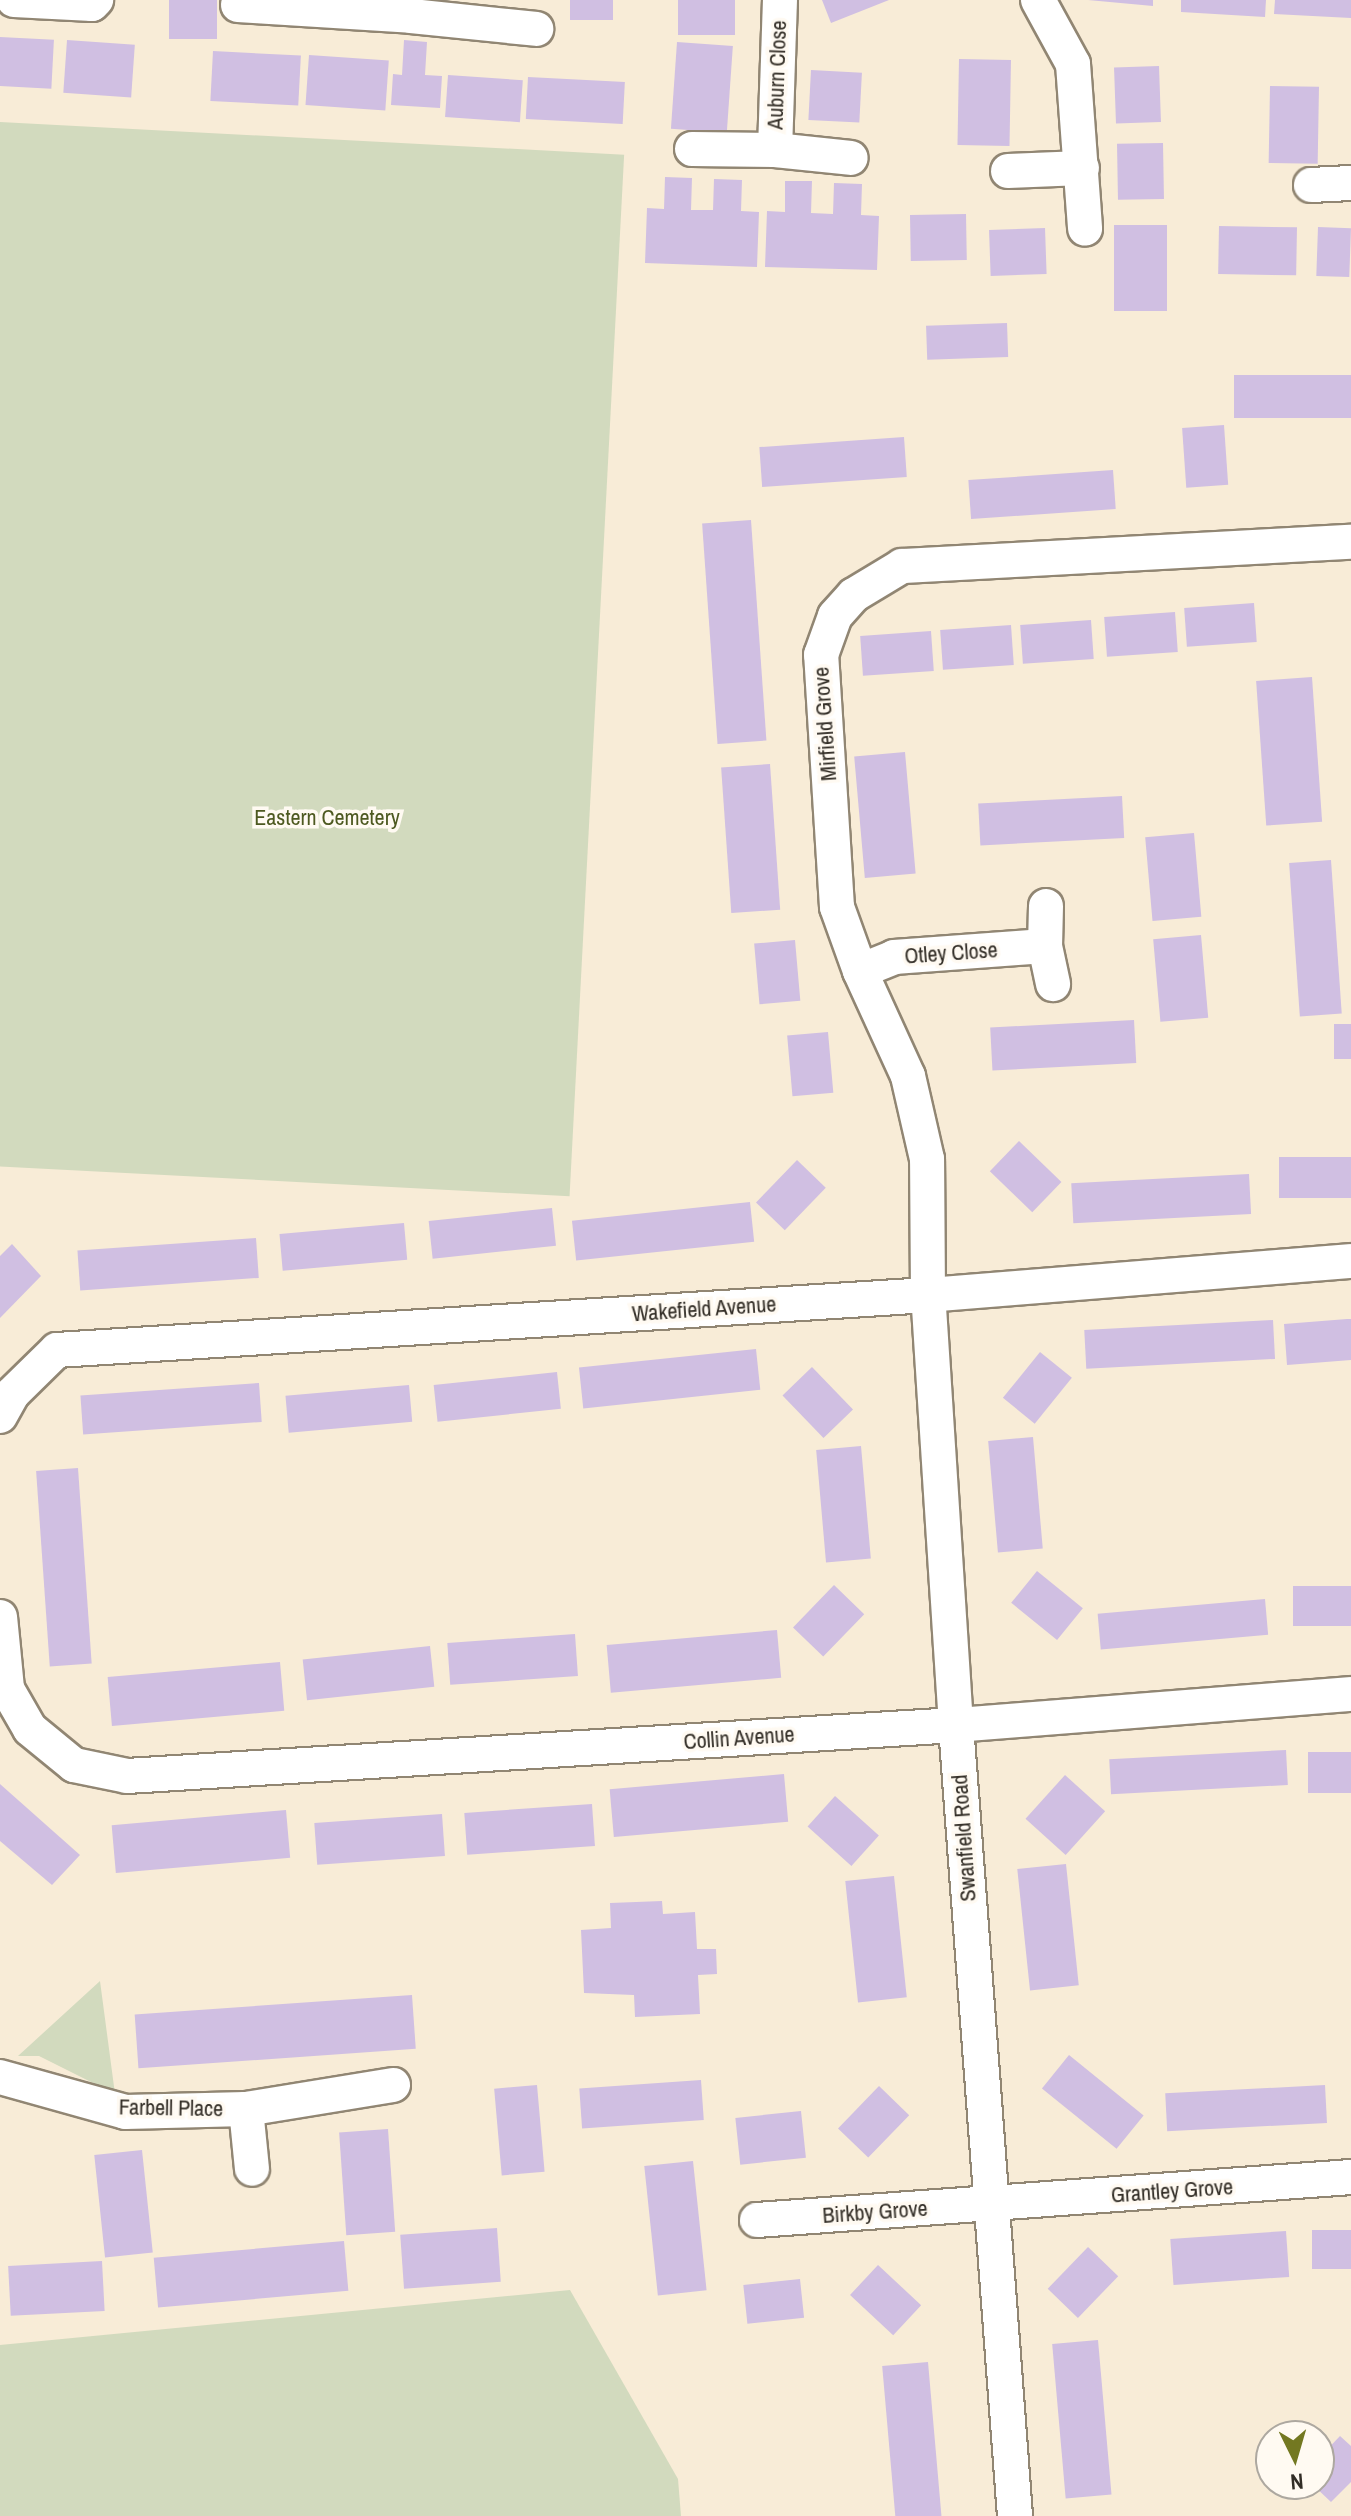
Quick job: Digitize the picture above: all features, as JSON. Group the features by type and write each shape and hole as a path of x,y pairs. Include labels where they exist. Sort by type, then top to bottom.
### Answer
{"street":[{"path":"14,0 92,4 96,0"},
{"name":"Auburn Close","path":"775,150 780,0"},
{"path":"1038,0 1073,64 1085,229"},
{"path":"238,5 412,8 536,29"},
{"name":"Auburn Close","path":"692,149 775,150 851,158"},
{"path":"1008,171 1082,168"},
{"path":"1311,185 1351,183"},
{"name":"Mirfield Grove","path":"927,1159 918,1107 908,1076 860,971 837,907 821,655 835,616 854,595 902,566 1351,542"},
{"path":"1046,906 1045,946 1053,984"},
{"name":"Otley Close","path":"860,971 894,957 1045,946"},
{"name":"Swanfield Road","path":"927,1159 928,1295 956,1725 1015,2516"},
{"name":"Wakefield Avenue","path":"0,1416 12,1394 57,1350 928,1295 1351,1261"},
{"name":"Collin Avenue","path":"0,1617 7,1689 30,1729 74,1765 127,1776 956,1725 1351,1694"},
{"name":"Farbell Place","path":"2,2077 125,2112 246,2109 393,2085"},
{"name":"Farbell Place","path":"246,2109 252,2169"},
{"name":"Grantley Grove","path":"993,2204 1351,2177"},
{"name":"Birkby Grove","path":"757,2220 993,2204"}],"green space":[{"name":"Eastern Cemetery","path":"0,122 624,155 570,1196 0,1166"},
{"path":"100,1981 115,2094 39,2056 18,2056"},
{"path":"570,2290 678,2479 681,2516 0,2516 0,2345"}],"building":[{"path":"169,0 217,0 217,39 169,39"},
{"path":"570,0 613,0 613,20 570,20"},
{"path":"678,0 735,0 735,35 678,35"},
{"path":"822,0 889,0 831,23"},
{"path":"1088,0 1153,0 1153,6"},
{"path":"1181,0 1266,0 1265,17 1181,12"},
{"path":"1275,0 1351,0 1351,18 1274,14"},
{"path":"0,37 54,40 51,89 0,86"},
{"path":"67,40 135,45 131,98 63,93"},
{"path":"404,40 427,42 425,75 442,76 440,108 391,105 393,74 402,75"},
{"path":"677,42 733,46 727,133 671,129"},
{"path":"213,51 301,56 298,106 210,101"},
{"path":"309,55 389,61 385,110 306,105"},
{"path":"959,59 1011,60 1009,146 957,145"},
{"path":"1159,66 1161,122 1116,124 1114,68"},
{"path":"811,70 862,73 859,123 808,120"},
{"path":"448,75 523,80 520,122 445,117"},
{"path":"528,77 625,82 623,124 526,119"},
{"path":"1270,86 1319,87 1318,164 1269,163"},
{"path":"1163,143 1164,199 1118,200 1117,144"},
{"path":"665,177 692,178 691,210 713,210 714,179 742,180 741,211 759,212 757,267 645,263 647,208 664,209"},
{"path":"785,181 812,181 811,213 833,214 834,183 862,184 861,215 879,216 877,270 765,267 767,211 785,212"},
{"path":"966,214 967,260 911,261 910,215"},
{"path":"1114,225 1167,225 1167,311 1114,311"},
{"path":"1219,226 1297,227 1296,275 1218,274"},
{"path":"1318,227 1351,228 1349,277 1316,276"},
{"path":"1045,228 1047,274 991,276 989,230"},
{"path":"1007,323 1008,357 927,360 926,326"},
{"path":"1234,375 1351,375 1351,418 1234,418"},
{"path":"1224,425 1228,485 1186,488 1182,428"},
{"path":"904,437 907,477 762,487 759,447"},
{"path":"1113,470 1116,509 971,519 968,480"},
{"path":"751,520 766,740 718,744 702,523"},
{"path":"1254,603 1257,642 1187,647 1184,608"},
{"path":"1175,612 1178,652 1107,657 1104,617"},
{"path":"1091,620 1094,659 1023,664 1020,625"},
{"path":"1011,625 1014,665 943,670 940,630"},
{"path":"931,631 934,671 863,676 860,636"},
{"path":"1312,677 1322,822 1266,826 1256,681"},
{"path":"905,752 916,874 865,878 854,756"},
{"path":"770,764 780,910 731,913 721,767"},
{"path":"1122,796 1124,838 980,845 978,804"},
{"path":"1194,833 1201,917 1153,921 1145,837"},
{"path":"1331,860 1342,1014 1300,1017 1289,863"},
{"path":"1201,935 1208,1018 1160,1022 1153,939"},
{"path":"795,940 800,1001 759,1004 754,944"},
{"path":"1134,1020 1136,1063 992,1070 990,1028"},
{"path":"1334,1024 1351,1024 1351,1059 1334,1059"},
{"path":"828,1032 833,1093 792,1096 787,1036"},
{"path":"1019,1141 1061,1182 1032,1212 990,1171"},
{"path":"1279,1157 1351,1157 1351,1198 1279,1198"},
{"path":"797,1160 826,1188 785,1230 756,1202"},
{"path":"1249,1174 1251,1214 1073,1223 1071,1183"},
{"path":"750,1202 754,1242 576,1260 572,1221"},
{"path":"552,1208 556,1246 433,1259 429,1221"},
{"path":"404,1223 407,1260 283,1271 279,1234"},
{"path":"256,1238 259,1278 80,1290 77,1250"},
{"path":"12,1244 41,1276 0,1318 0,1256"},
{"path":"1351,1319 1351,1360 1287,1365 1284,1324"},
{"path":"1273,1320 1275,1359 1086,1369 1084,1330"},
{"path":"756,1349 760,1390 583,1408 579,1368"},
{"path":"1040,1352 1072,1378 1035,1424 1003,1398"},
{"path":"812,1367 853,1409 823,1438 783,1395"},
{"path":"557,1372 561,1409 438,1422 434,1385"},
{"path":"259,1383 262,1422 83,1434 80,1395"},
{"path":"409,1385 412,1422 289,1433 285,1396"},
{"path":"1033,1437 1043,1549 998,1552 988,1441"},
{"path":"861,1446 871,1559 826,1562 816,1450"},
{"path":"78,1468 92,1664 50,1666 36,1471"},
{"path":"1037,1571 1083,1608 1057,1640 1011,1603"},
{"path":"834,1585 864,1614 823,1657 793,1627"},
{"path":"1293,1586 1351,1586 1351,1626 1293,1626"},
{"path":"1265,1599 1268,1635 1101,1650 1098,1614"},
{"path":"777,1630 781,1678 611,1693 607,1645"},
{"path":"575,1634 578,1676 450,1685 447,1643"},
{"path":"430,1646 434,1687 307,1700 303,1659"},
{"path":"280,1662 284,1711 112,1726 108,1677"},
{"path":"1286,1750 1288,1785 1111,1794 1109,1759"},
{"path":"1308,1752 1351,1752 1351,1793 1308,1793"},
{"path":"784,1774 788,1822 614,1837 610,1789"},
{"path":"1065,1775 1105,1811 1066,1855 1026,1819"},
{"path":"0,1784 80,1855 52,1885 0,1841"},
{"path":"835,1796 879,1835 851,1866 808,1826"},
{"path":"592,1804 595,1846 467,1855 464,1813"},
{"path":"286,1810 290,1858 116,1873 112,1825"},
{"path":"442,1814 445,1856 317,1865 314,1823"},
{"path":"1066,1864 1079,1985 1030,1990 1017,1869"},
{"path":"894,1876 907,1997 858,2002 845,1881"},
{"path":"662,1901 663,1914 695,1912 697,1949 716,1949 717,1974 698,1975 700,2014 635,2017 634,1995 584,1993 581,1930 611,1928 610,1903"},
{"path":"412,1995 416,2049 138,2068 135,2014"},
{"path":"1069,2055 1144,2115 1117,2149 1042,2088"},
{"path":"701,2080 704,2120 582,2128 579,2089"},
{"path":"537,2085 545,2172 502,2175 494,2089"},
{"path":"1325,2085 1327,2123 1167,2131 1165,2093"},
{"path":"879,2086 909,2115 868,2158 838,2128"},
{"path":"801,2111 806,2158 740,2165 735,2118"},
{"path":"388,2129 395,2232 346,2235 339,2132"},
{"path":"142,2150 153,2252 105,2257 94,2155"},
{"path":"693,2161 707,2290 658,2295 644,2166"},
{"path":"497,2228 501,2282 404,2289 400,2235"},
{"path":"1312,2230 1351,2230 1351,2269 1312,2269"},
{"path":"1286,2231 1289,2277 1173,2285 1170,2239"},
{"path":"344,2241 348,2291 158,2307 154,2258"},
{"path":"1088,2247 1118,2276 1078,2318 1048,2289"},
{"path":"102,2261 105,2311 11,2316 8,2266"},
{"path":"878,2265 921,2305 893,2335 850,2295"},
{"path":"800,2279 804,2318 747,2324 743,2285"},
{"path":"1098,2340 1112,2494 1066,2498 1052,2344"},
{"path":"928,2362 941,2516 895,2516 882,2366"},
{"path":"1340,2436 1351,2446 1351,2482 1335,2498 1335,2441"}]}
